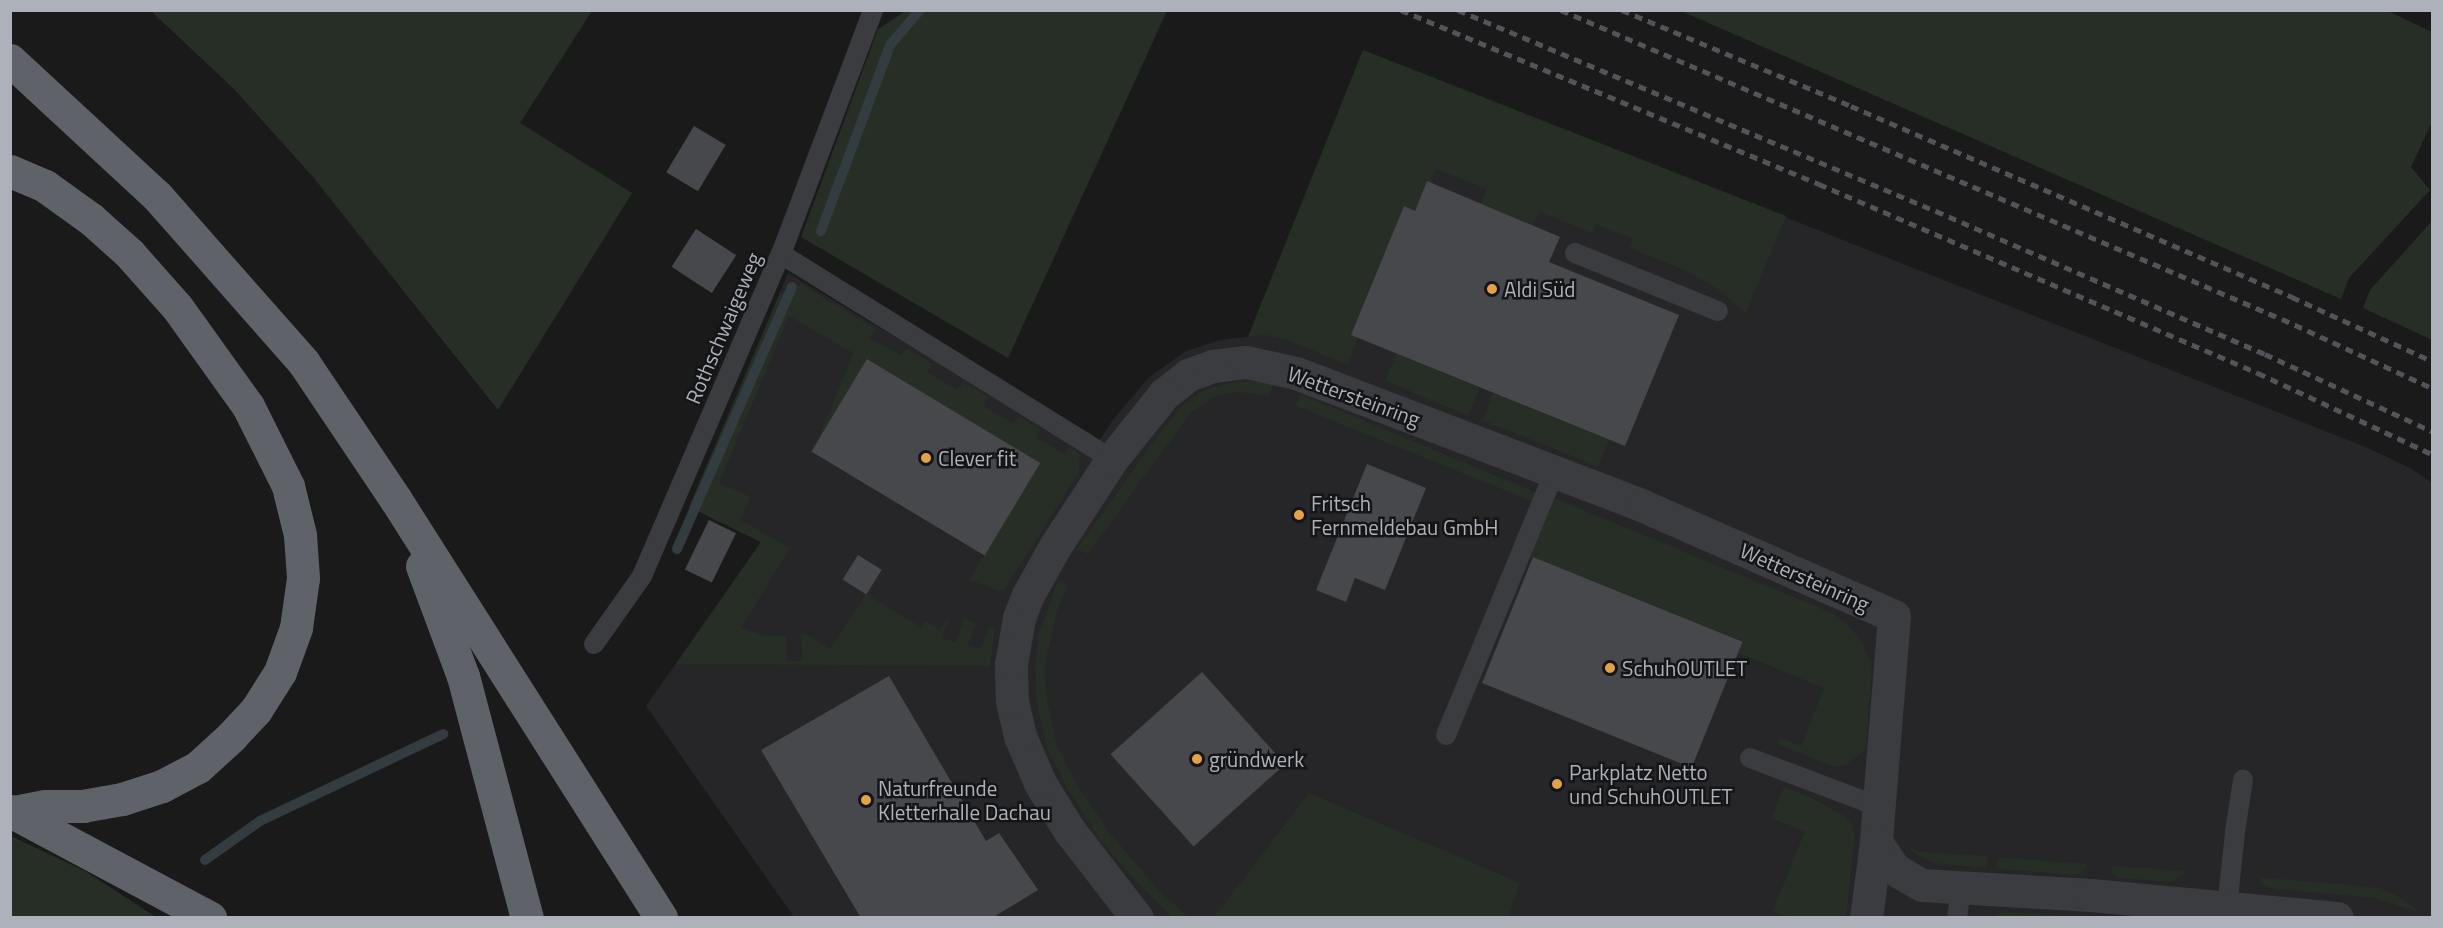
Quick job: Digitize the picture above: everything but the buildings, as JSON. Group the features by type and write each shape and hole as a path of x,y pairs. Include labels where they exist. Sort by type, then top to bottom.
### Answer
{"highway":[{"path":"10,60 157,196 304,363 396,500 661,918"},
{"path":"10,171 45,186 91,219 129,253 177,307 248,406 288,486 300,535 303,578 296,628 280,672 256,710 198,767 162,786 122,799 84,806 45,806 12,812"},
{"path":"396,500 463,676 527,918"},
{"path":"12,812 210,918"}],"street":[{"name":"Wettersteinring","path":"1137,918 1069,830 1040,783 1020,736 1012,701 1011,664 1019,618 1042,567 1112,459 1164,393 1188,375 1213,366 1246,362 1296,373 1555,471 1641,505 1894,616 1880,807 1866,918"},
{"path":"1876,842 1894,869 1959,903 2091,895 2227,912 2337,918"}],"lane":[{"name":"Rothschwaigeweg","path":"594,644 642,576 781,254 875,13"},
{"path":"1575,253 1718,311"},
{"path":"781,254 1112,459"},
{"path":"1446,735 1555,471"},
{"path":"1750,758 1880,807"},
{"path":"2227,912 2243,780"}],"shaded area":[{"path":"907,10 1167,11 1008,358 801,237 878,29"},
{"path":"151,11 592,11 520,123 632,193 498,410 313,177 234,89"},
{"path":"1681,11 2388,11 2432,32 2432,122 2411,167 2430,190 2349,278 2341,299"},
{"path":"1363,50 2368,448 2412,469 2432,483 2432,917 794,917 646,706 761,542 689,507 788,273 1091,454 1112,421 1148,378 1186,351 1220,340 1248,337"},
{"path":"1363,50 1786,216 1746,313 1715,287 1684,270 1630,248 1633,239 1596,224 1592,233 1539,211 1533,225 1481,204 1487,189 1436,169 1431,183 1427,181 1415,211 1404,206 1348,365 1285,339 1264,335 1248,337"},
{"path":"2432,221 2432,340 2363,308 2370,290"},
{"path":"801,284 876,329 870,338 901,356 906,348 932,364 927,372 957,390 963,382 988,397 983,406 1013,423 1018,416 1041,429 1037,438 1064,454 1070,446 1080,455 1079,473 1003,592 969,580 1039,463 868,359 815,447 853,353 789,316 719,483 751,497 740,520 790,548 741,628 766,636 786,636 787,661 802,661 801,635 807,634 830,649 866,594 921,627 925,621 940,630 950,614 942,638 956,642 964,618 976,623 968,645 981,649 989,627 995,628 990,666 676,664 761,542 689,507 780,293 787,293"},
{"path":"1397,353 1480,388 1468,416 1385,381"},
{"path":"1251,381 1274,384 1268,396 1239,392 1216,396 1191,412 1088,554 1077,549 1156,438 1182,406 1203,391 1228,383"},
{"path":"1493,393 1609,440 1598,467 1482,420"},
{"path":"1300,394 1537,493 1534,502 1296,406"},
{"path":"1554,498 1832,613 1849,626 1863,643 1872,666 1866,750 1846,765 1834,767 1778,744 1781,738 1801,746 1824,688 1738,653 1742,641 1528,555"},
{"path":"1058,581 1068,586 1057,610 1045,665 1046,695 1056,743 1078,786 1110,833 1160,892 1189,917 1172,917 1129,874 1103,843 1069,791 1047,748 1036,698 1035,665 1039,633"},
{"path":"1784,787 1812,798 1846,817 1853,825 1855,837 1846,917 1789,917 1773,911 1805,831 1771,818"},
{"path":"1309,793 1520,883 1509,917 1214,917"},
{"path":"11,836 85,871 156,917 11,917"},
{"path":"1909,848 1925,852 1987,856 1987,868 1933,863 1915,854"},
{"path":"1997,857 2087,864 2085,870 2077,875 1996,869"},
{"path":"2112,866 2187,871 2172,882 2118,878 2112,872"},
{"path":"2259,877 2380,888 2399,897 2421,913 2375,898 2275,889 2261,884"},
{"path":"2004,912 2081,917 1991,917"}],"waterway":[{"path":"821,231 890,45 920,10"},
{"path":"677,549 792,287"},
{"path":"205,860 260,821 443,734"}],"railway":[{"path":"1401,10 1819,184 2258,373 2432,454"},
{"path":"1458,10 1936,211 2265,354 2432,431"},
{"path":"1561,10 2282,319 2432,388"},
{"path":"1622,10 1851,106 2292,297 2432,361"}],"place":[{"name":"Aldi Süd","path":"1492,289"},
{"name":"Clever fit","path":"926,458"},
{"name":"Fritsch Fernmeldebau GmbH","path":"1299,515"},
{"name":"SchuhOUTLET","path":"1610,668"},
{"name":"gründwerk","path":"1197,759"},
{"name":"Parkplatz Netto und SchuhOUTLET","path":"1557,784"},
{"name":"Naturfreunde Kletterhalle Dachau","path":"866,800"}]}
